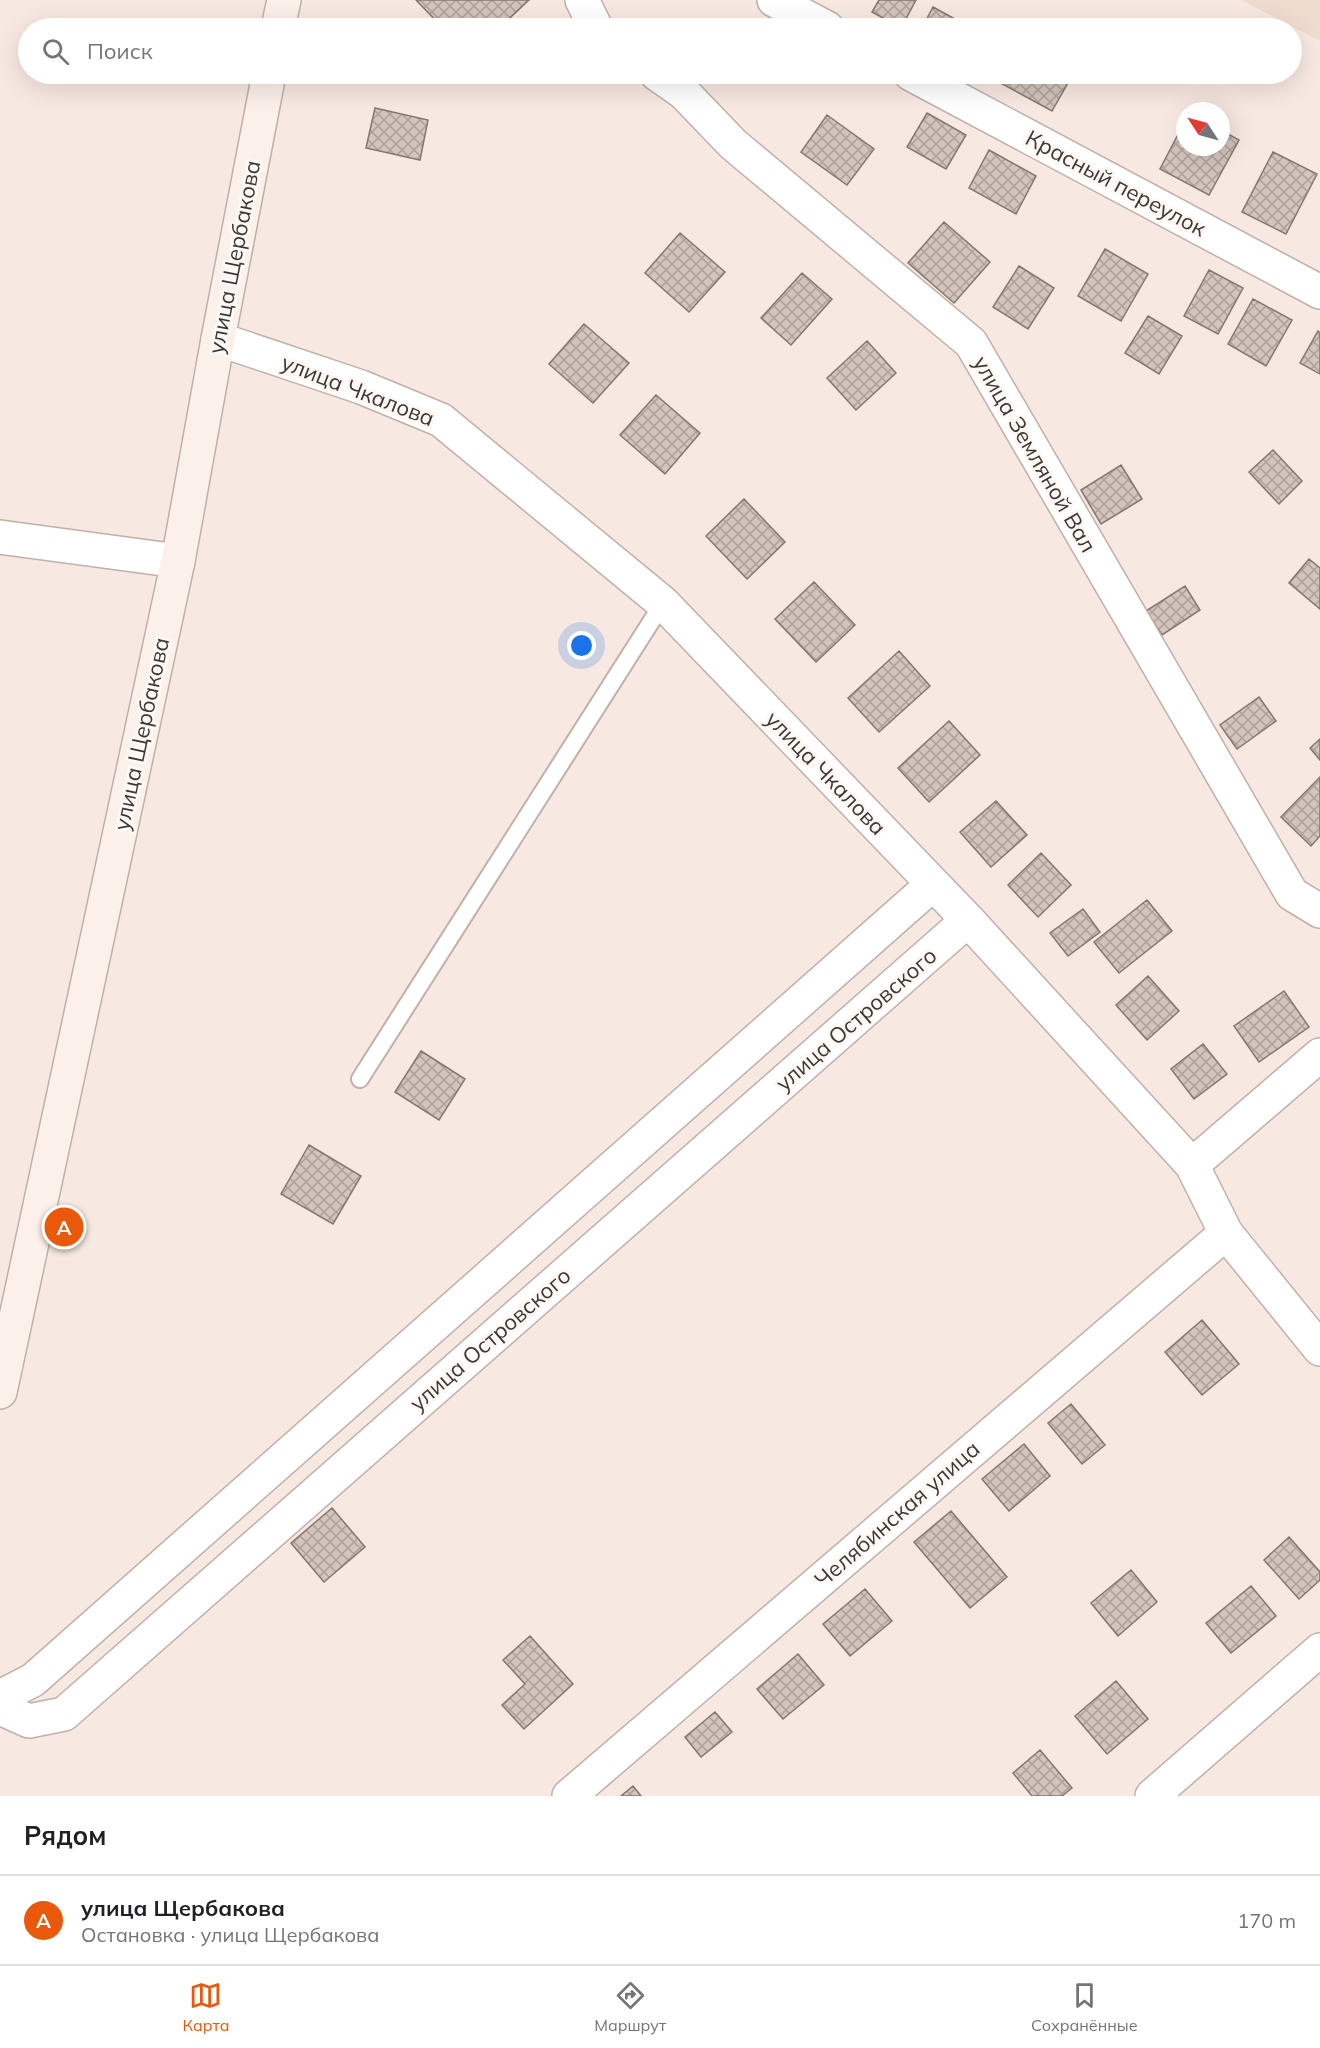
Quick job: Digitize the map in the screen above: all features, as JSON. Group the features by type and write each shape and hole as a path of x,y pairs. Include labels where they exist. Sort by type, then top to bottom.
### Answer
{"street":[{"path":"280,18 284,0"},
{"path":"582,0 591,18"},
{"path":"774,0 808,18"},
{"name":"улица Щербакова","path":"0,1392 178,561 267,84"},
{"name":"улица Земляной Вал","path":"671,84 684,93 733,144 971,343 1292,894 1320,911"},
{"name":"Красный переулок","path":"930,84 1320,292"},
{"name":"улица Чкалова","path":"218,339 361,387 441,420 663,603 968,920 1191,1165 1226,1233 1320,1349"},
{"path":"0,537 178,561"},
{"name":"улица Островского","path":"0,1697 33,1680 933,884"},
{"name":"улица Островского","path":"0,1708 29,1721 64,1714 968,920"},
{"path":"1191,1165 1320,1055"},
{"name":"Челябинская улица","path":"569,1796 1226,1233"},
{"path":"1152,1796 1320,1650"}],"lane":[{"path":"360,1079 663,603"}],"shaded area":[{"path":"1241,0 1320,0 1320,41 1302,32 1302,18 1276,18"}],"building":[{"path":"416,0 529,0 510,18 433,18"},
{"path":"879,0 916,0 906,18 883,18 872,12"},
{"path":"933,7 953,18 927,18"},
{"path":"1002,84 1067,84 1052,111"},
{"path":"375,108 428,120 420,160 366,148"},
{"path":"927,113 966,135 946,169 907,147"},
{"path":"827,115 874,149 847,185 801,152"},
{"path":"1230,135 1239,140 1209,195 1160,169 1176,138 1176,156 1230,156"},
{"path":"989,150 1036,176 1016,214 969,188"},
{"path":"1273,152 1317,174 1286,234 1242,212"},
{"path":"944,222 990,262 954,303 908,263"},
{"path":"680,233 725,272 689,312 645,273"},
{"path":"1105,249 1148,274 1121,321 1078,296"},
{"path":"1019,266 1054,288 1028,329 993,307"},
{"path":"1209,270 1243,288 1218,334 1184,316"},
{"path":"802,273 832,299 791,345 761,318"},
{"path":"1253,299 1292,320 1266,366 1228,344"},
{"path":"1148,316 1182,336 1159,374 1125,353"},
{"path":"584,324 629,363 593,403 549,364"},
{"path":"1318,331 1320,333 1320,374 1300,363"},
{"path":"867,341 896,373 856,410 827,378"},
{"path":"656,395 700,433 665,474 620,435"},
{"path":"1273,450 1302,481 1279,504 1249,472"},
{"path":"1121,465 1142,499 1101,524 1081,490"},
{"path":"744,499 785,542 747,579 706,536"},
{"path":"1309,559 1320,568 1320,609 1289,583"},
{"path":"814,582 855,625 816,662 775,619"},
{"path":"1185,586 1200,610 1162,635 1146,611"},
{"path":"899,651 930,686 879,732 848,698"},
{"path":"1259,697 1276,721 1237,749 1220,725"},
{"path":"949,721 980,755 929,802 898,768"},
{"path":"1320,739 1320,760 1310,748"},
{"path":"1320,777 1320,836 1311,846 1281,817"},
{"path":"996,801 1027,835 991,867 960,832"},
{"path":"1041,853 1071,885 1038,917 1008,885"},
{"path":"1147,900 1172,931 1119,973 1094,942"},
{"path":"1083,909 1100,932 1068,956 1050,933"},
{"path":"1148,976 1179,1011 1147,1040 1116,1005"},
{"path":"1284,991 1309,1027 1259,1062 1234,1026"},
{"path":"1203,1044 1227,1074 1194,1099 1171,1069"},
{"path":"421,1051 465,1079 439,1120 395,1092"},
{"path":"309,1145 361,1176 333,1224 281,1194"},
{"path":"1202,1320 1239,1364 1202,1395 1165,1352"},
{"path":"1071,1404 1105,1445 1082,1464 1048,1423"},
{"path":"1024,1444 1050,1476 1009,1511 982,1479"},
{"path":"332,1508 365,1547 324,1582 291,1543"},
{"path":"951,1511 1007,1577 970,1608 914,1542"},
{"path":"1289,1537 1320,1572 1320,1580 1299,1599 1264,1560"},
{"path":"1131,1570 1157,1602 1118,1636 1091,1603"},
{"path":"1251,1586 1276,1616 1231,1653 1206,1623"},
{"path":"865,1589 892,1621 850,1656 823,1624"},
{"path":"530,1636 573,1684 524,1729 502,1705 525,1684 503,1660"},
{"path":"798,1654 824,1685 783,1719 757,1689"},
{"path":"1116,1681 1148,1719 1107,1754 1075,1716"},
{"path":"715,1712 732,1732 701,1757 685,1737"},
{"path":"1040,1750 1072,1788 1062,1796 1032,1796 1013,1773"},
{"path":"633,1786 641,1796 621,1796"}],"place":[{"name":"улица Щербакова","path":"64,1227"}]}
